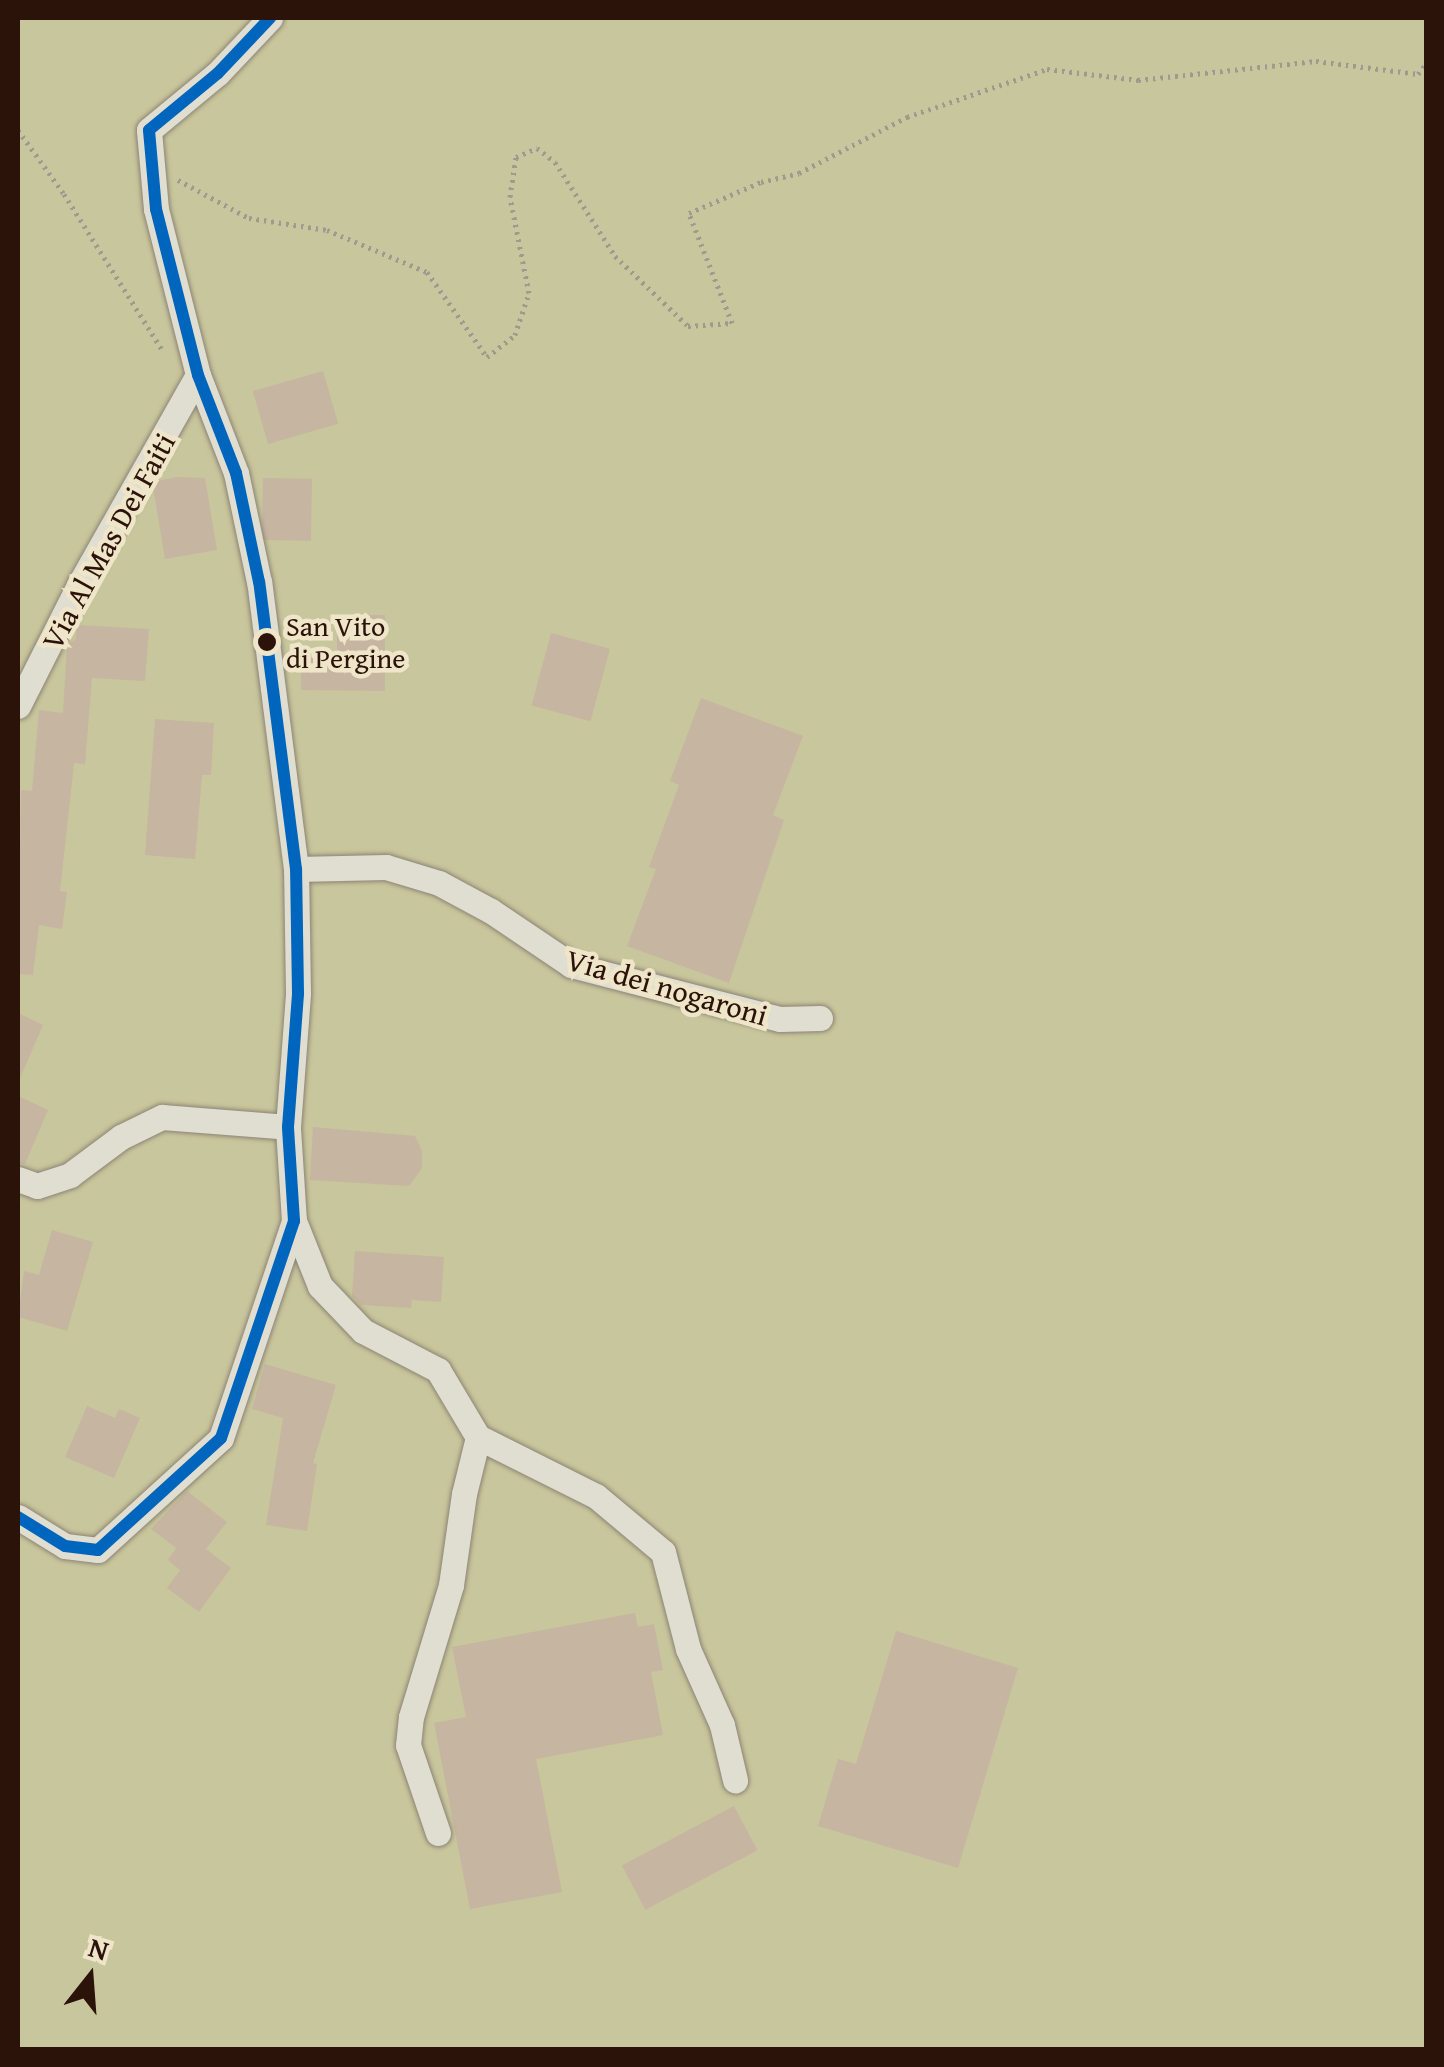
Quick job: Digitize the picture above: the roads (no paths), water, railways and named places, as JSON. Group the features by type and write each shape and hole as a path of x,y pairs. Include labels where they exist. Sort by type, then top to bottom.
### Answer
{"street":[{"path":"270,18 218,72 150,130 156,209 198,375 236,472 259,582 296,869 298,993 288,1128 294,1221 320,1286 363,1331 438,1370 478,1437 596,1496 662,1552 688,1649 722,1725 735,1780"},
{"name":"Via Al Mas Dei Faiti","path":"18,706 79,585 198,375"},
{"name":"Via dei nogaroni","path":"296,869 386,868 438,882 491,910 571,965 780,1019 820,1018"},
{"path":"18,1180 38,1186 70,1174 121,1137 162,1117 288,1128"},
{"path":"18,1517 64,1546 98,1550 221,1438 294,1221"},
{"path":"438,1833 408,1745 411,1717 450,1585 464,1494 478,1437"}],"place":[{"name":"San Vito di Pergine","path":"267,642"}]}
